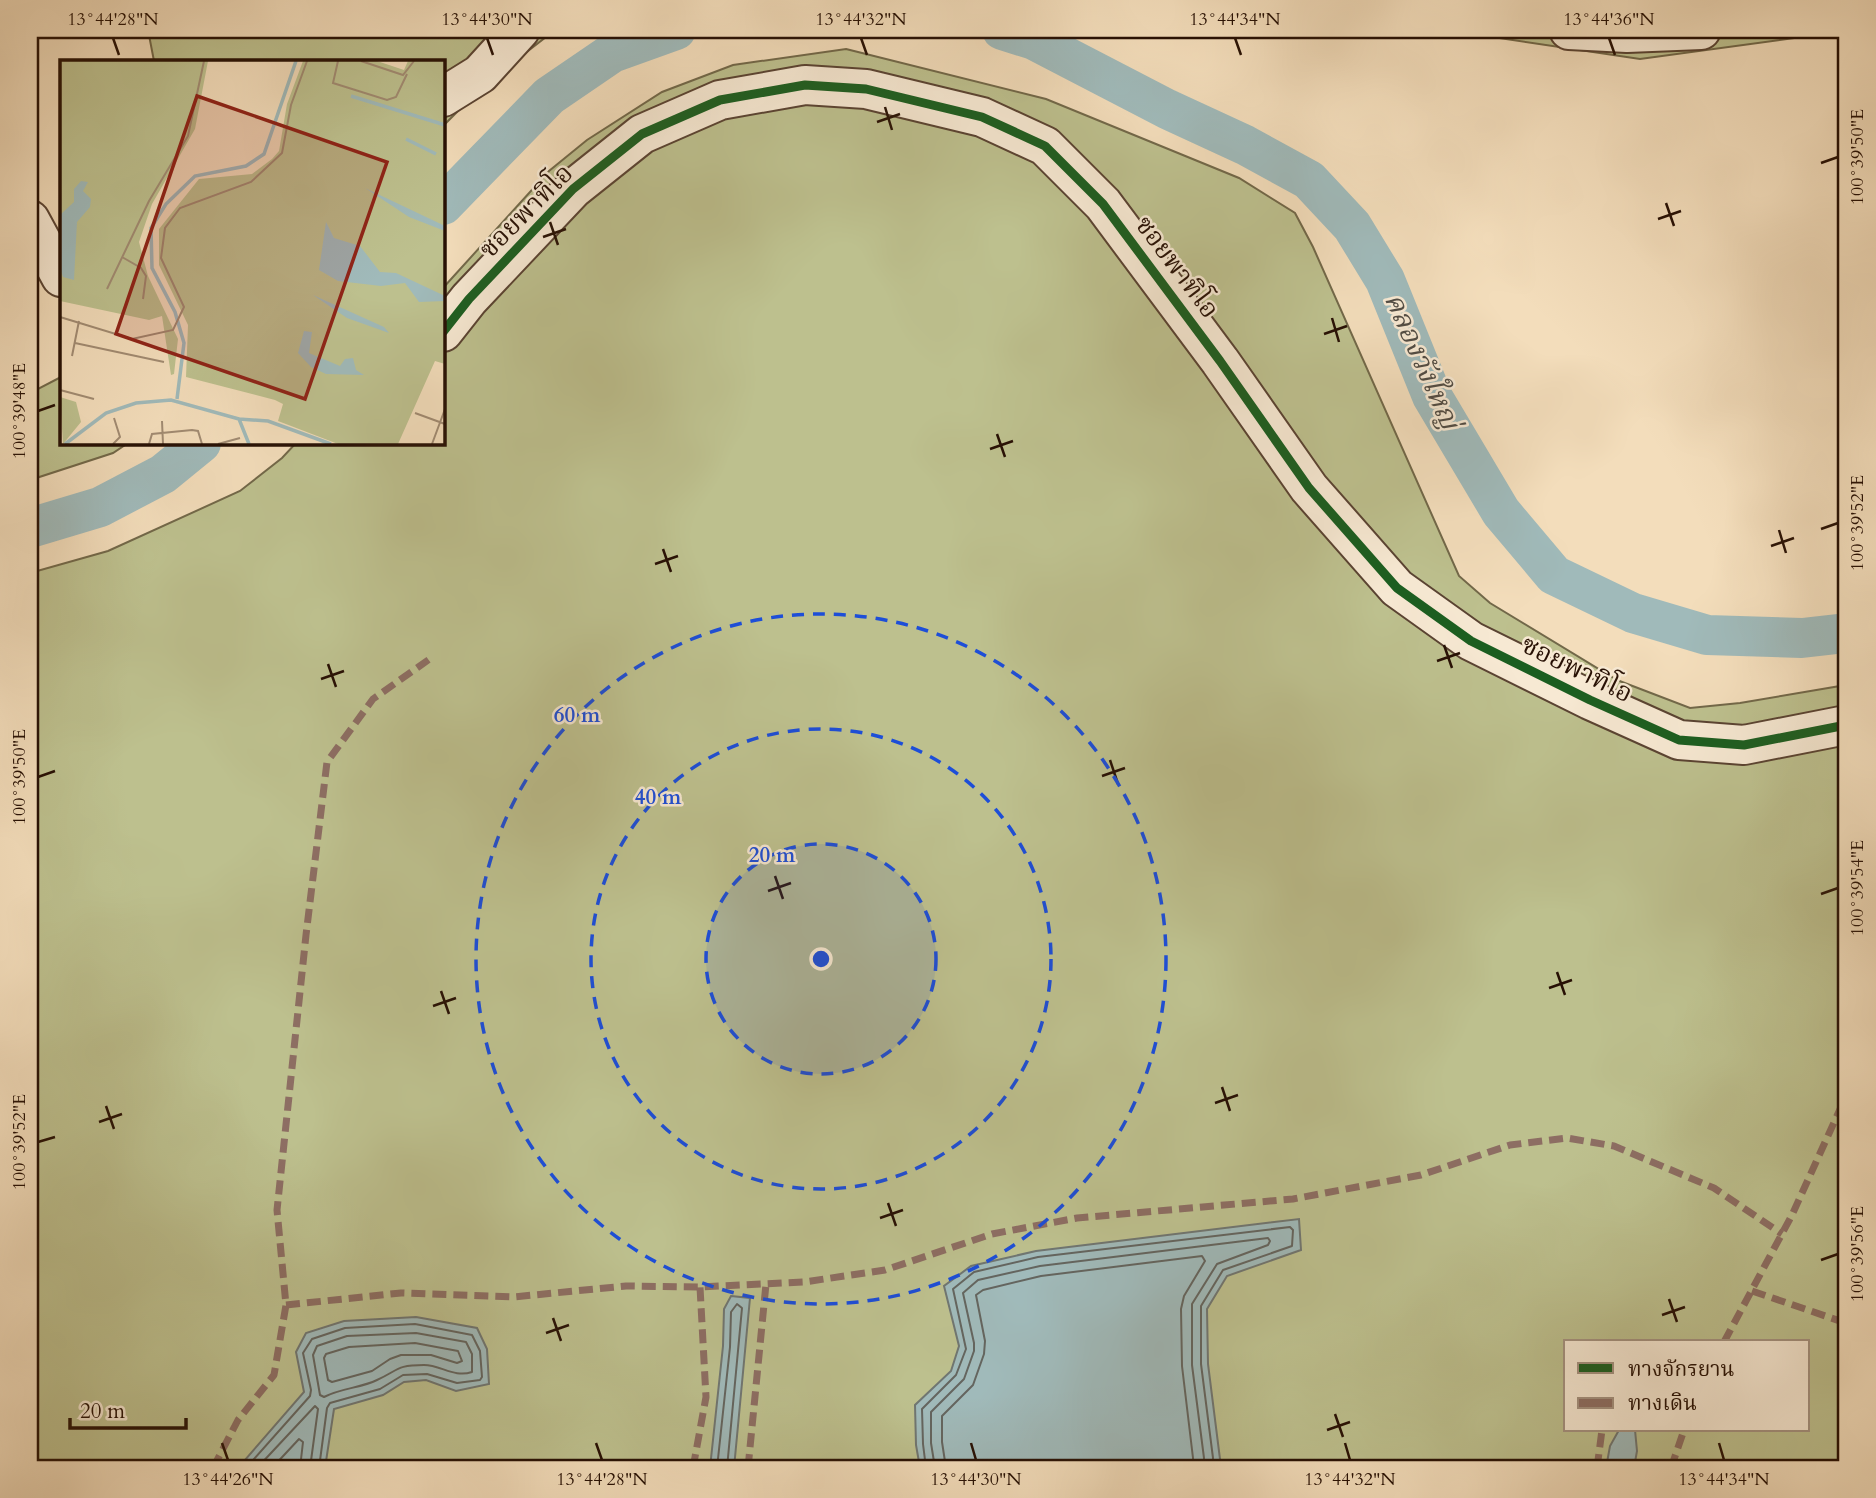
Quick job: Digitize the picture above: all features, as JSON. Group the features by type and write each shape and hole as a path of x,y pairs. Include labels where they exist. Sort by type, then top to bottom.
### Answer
{"street":[{"path":"444,96 480,74 520,30"},
{"path":"1569,30 1627,33 1701,30"},
{"name":"ซอยพาทิโอ","path":"444,331 469,299 573,189 642,134 720,100 806,85 866,89 982,117 1045,146 1103,204 1220,361 1309,488 1397,588 1451,627 1483,647 1679,740 1744,745 1846,725"},
{"path":"30,220 60,275"}],"green space":[{"path":"148,30 555,30 484,85 444,125 444,60 154,60"},
{"path":"1446,30 1846,30 1846,31 1640,59"},
{"path":"846,49 1046,99 1239,178 1295,213 1313,247 1459,576 1490,603 1617,680 1690,708 1740,703 1846,685 1846,1468 30,1468 30,573 108,551 240,491 282,458 295,444 444,444 444,287 549,171 587,140 662,92 733,65"},
{"path":"60,378 60,444 126,444 113,453 30,480 30,393"}],"water":[{"path":"1299,1219 1301,1250 1227,1276 1207,1309 1208,1364 1219,1468 920,1468 916,1445 915,1405 951,1371 959,1346 944,1286 971,1266 1036,1251"},
{"path":"731,1296 750,1298 734,1468 710,1468 723,1346 724,1309"},
{"path":"416,1317 477,1328 487,1349 489,1384 456,1391 426,1380 404,1382 383,1395 334,1409 325,1468 238,1468 304,1392 296,1352 306,1333 344,1321"},
{"path":"1618,1432 1635,1432 1637,1451 1634,1468 1606,1468 1610,1446"}],"waterway":[{"name":"คลองวังใหญ่","path":"444,204 549,96 612,53 676,30"},
{"name":"คลองวังใหญ่","path":"1002,30 1034,40 1167,109 1245,145 1309,180 1352,226 1385,280 1432,396 1501,512 1554,575 1633,613 1707,635 1802,638 1846,633"},
{"name":"คลองวังใหญ่","path":"30,528 100,507 163,474 200,444"}],"marked path":[{"path":"213,1468 238,1420 274,1375 286,1305 277,1210 327,762 373,699 431,658"},
{"path":"1725,1340 1792,1215 1846,1096"},
{"path":"286,1305 401,1293 513,1297 626,1286 700,1287 804,1282 885,1270 992,1234 1077,1218 1293,1199 1421,1175 1510,1145 1567,1138 1614,1146 1714,1188 1782,1234"},
{"path":"748,1468 766,1284"},
{"path":"693,1468 706,1397 700,1287"},
{"path":"1752,1291 1846,1323"},
{"path":"1597,1468 1602,1432"},
{"path":"1671,1468 1683,1432"}],"cycle path":[{"path":"1569,30 1627,33 1701,30"},
{"path":"444,331 469,299 573,189 642,134 720,100 805,85 866,89 982,117 1045,146 1103,204 1220,361 1309,488 1397,588 1471,641 1590,700 1679,740 1744,745 1846,725"}]}
